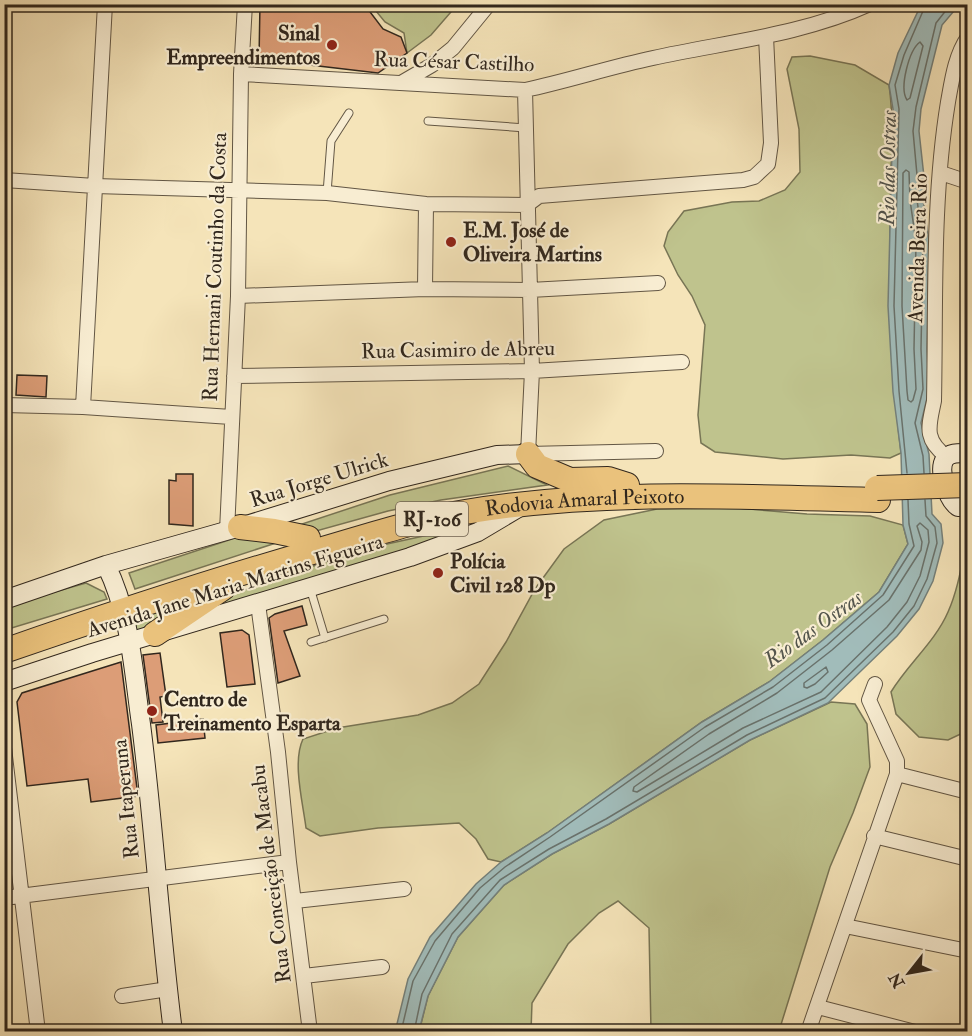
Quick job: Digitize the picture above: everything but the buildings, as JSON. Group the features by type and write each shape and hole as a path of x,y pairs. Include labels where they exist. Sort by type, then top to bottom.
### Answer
{"highway":[{"path":"528,454 537,466 570,480 608,479 627,485"},
{"name":"Rodovia Amaral Peixoto","path":"4,651 122,603 308,538 383,517 460,501 578,487 627,485 877,494 964,503"},
{"name":"Rodovia Amaral Peixoto","path":"4,636 408,525 465,512 579,498 877,494 968,485"},
{"path":"233,529 274,531 308,538"},
{"path":"155,634 204,599 270,564"},
{"path":"4,661 116,627 122,603"}],"main road":[{"path":"964,503 950,499 944,479 944,460 955,453 968,453"},
{"name":"Rua Jorge Ulrick","path":"4,600 106,565 389,481 497,455 528,454"},
{"name":"Avenida Jane Maria Martins Figueira","path":"4,682 130,641 411,557 478,532 524,505"},
{"path":"465,512 478,532"},
{"name":"Rua Itaperuna","path":"106,565 122,603 130,641 173,1032"}],"street":[{"path":"83,407 105,4"},
{"name":"Rua Hernani Coutinho da Costa","path":"233,529 231,417 238,296 241,74 245,4"},
{"path":"400,83 432,65 453,48 489,4"},
{"name":"Rua César Castilho","path":"241,74 525,90 564,82 651,58 766,36 843,17 870,4"},
{"path":"4,180 95,186 327,193 426,204 527,205 539,196 743,180 754,177 768,164 771,143 766,36"},
{"name":"Avenida Beira Rio","path":"947,457 930,441 929,426 934,401 941,173 945,123 961,71 968,37"},
{"path":"525,90 532,371 528,454"},
{"path":"941,173 968,182"},
{"path":"425,289 426,204"},
{"path":"238,296 425,289 530,290 658,283"},
{"name":"Rua Casimiro de Abreu","path":"234,376 532,371 682,362"},
{"path":"4,405 83,407 231,417"},
{"name":"Rua Jorge Ulrick","path":"528,454 656,450"},
{"name":"Rua Conceição de Macabu","path":"258,604 278,752 310,1032"},
{"path":"808,1032 897,774 897,761 869,700 875,684"},
{"path":"4,748 38,1032"},
{"path":"897,774 968,792"},
{"path":"874,836 968,859"},
{"path":"4,898 289,862"},
{"path":"295,901 404,890"},
{"path":"845,926 968,951"},
{"path":"304,976 382,967"},
{"path":"122,996 168,989"},
{"path":"818,1007 915,1032"}],"lane":[{"path":"327,193 331,141 349,113"},
{"path":"428,121 526,128"},
{"path":"310,588 325,638"},
{"path":"312,642 384,619"}],"green space":[{"path":"371,5 457,5 431,35 407,53 404,33 385,22"},
{"path":"810,56 855,65 889,85 892,133 890,274 895,394 901,453 890,458 851,455 783,459 715,452 701,443 698,415 705,325 692,296 678,275 664,246 668,232 684,211 732,202 759,201 785,190 800,172 799,129 787,69 792,57"},
{"path":"508,466 547,485 441,500 388,511 309,533 299,525 390,495"},
{"path":"737,508 870,516 903,525 908,544 879,592 823,640 769,682 702,722 547,833 501,862 488,859 476,839 459,823 378,828 320,836 306,828 298,771 298,759 303,739 337,728 418,715 452,703 479,684 506,642 535,589 564,549 604,520 657,509"},
{"path":"460,528 461,535 215,610 226,596 331,560 387,544"},
{"path":"235,538 279,542 135,589 129,573"},
{"path":"967,539 967,731 948,740 919,737 896,714 891,692 943,623 957,586"},
{"path":"86,583 104,592 107,599 5,630 5,606"},
{"path":"197,599 135,633 132,622 149,614"},
{"path":"831,702 855,704 867,724 870,767 830,867 779,1031 651,1031 649,928 618,901 599,913 568,944 532,1003 531,1031 419,1032 428,996 458,937 504,885 552,854 609,824 750,740"}],"water":[{"path":"921,5 959,5 942,25 921,109 919,131 925,186 923,199 929,241 927,349 929,390 921,423 929,454 932,514 941,524 943,543 933,581 919,609 897,636 828,703 750,740 609,824 552,854 504,885 458,937 428,996 419,1031 395,1032 408,979 430,937 476,884 501,862 547,833 702,722 769,682 823,640 879,592 908,544 903,525 901,453 893,392 888,306 893,109 889,85 898,53"}],"place":[{"name":"Sinal Empreendimentos","path":"332,45"},
{"name":"E.M. José de Oliveira Martins","path":"451,242"},
{"name":"Polícia Civil 128 Dp","path":"438,573"},
{"name":"Centro de Treinamento Esparta","path":"152,711"}],"water label":[{"name":"Rio das Ostras","path":"888,168"},
{"name":"Rio das Ostras","path":"813,629"}]}
